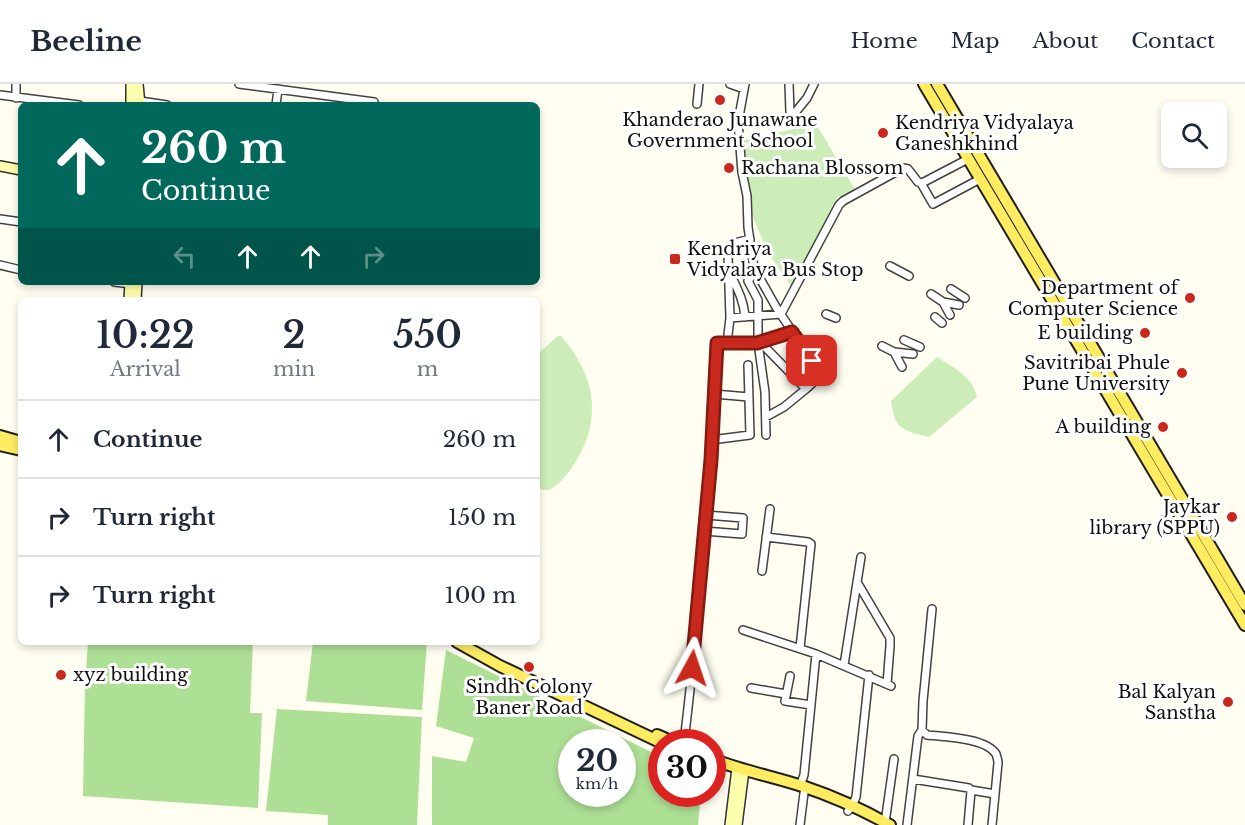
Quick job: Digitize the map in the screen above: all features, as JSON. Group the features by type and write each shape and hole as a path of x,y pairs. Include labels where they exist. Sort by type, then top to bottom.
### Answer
{"main road":[{"path":"924,84 1245,625"},
{"path":"937,84 1245,605"},
{"path":"0,436 18,441"},
{"path":"0,445 18,449"},
{"path":"464,645 648,731"},
{"path":"476,645 514,669 648,737"},
{"path":"726,766 740,772"},
{"path":"726,769 802,789 884,824"}],"street":[{"path":"16,84 16,98"},
{"path":"131,84 136,102"},
{"path":"137,102 138,84"},
{"path":"239,84 374,102"},
{"path":"697,104 699,84"},
{"path":"730,84 745,86 738,123 754,268 821,375 784,407 766,417"},
{"path":"789,84 792,115 807,98 814,84"},
{"path":"276,102 278,89"},
{"path":"0,95 52,102"},
{"path":"921,183 968,159"},
{"path":"0,166 18,169"},
{"path":"781,314 841,202 904,168 908,169 921,183 933,204 980,179"},
{"path":"0,219 18,222"},
{"path":"727,343 730,318 728,255 731,244 750,238"},
{"path":"0,265 18,269"},
{"path":"890,266 909,276"},
{"path":"729,271 740,292 745,317"},
{"path":"756,272 748,281 758,300 766,435"},
{"path":"951,289 965,298"},
{"path":"931,294 943,302 959,305"},
{"path":"943,302 950,315"},
{"path":"730,318 781,314"},
{"path":"826,314 836,318"},
{"path":"935,317 942,323"},
{"path":"686,729 711,460 717,343 759,342 792,332"},
{"path":"904,340 920,347"},
{"path":"759,342 806,389"},
{"path":"882,346 894,352 913,354"},
{"path":"894,352 902,367"},
{"path":"711,440 750,435 748,365"},
{"path":"714,394 749,397"},
{"path":"762,571 770,509"},
{"path":"704,531 742,534 743,518 706,515"},
{"path":"766,537 808,542 812,546 800,648"},
{"path":"844,665 861,557"},
{"path":"743,630 816,654 889,685 890,638 857,582"},
{"path":"907,825 918,736 922,730 932,609"},
{"path":"800,825 816,654"},
{"path":"850,809 856,797 869,675"},
{"path":"790,676 784,701 811,705"},
{"path":"751,688 786,694"},
{"path":"922,730 927,735 987,745 996,754 998,763 992,825"},
{"path":"884,824 894,759"},
{"path":"730,825 740,772"},
{"path":"737,825 740,772"},
{"path":"913,779 968,787 971,790 994,794"},
{"path":"968,825 971,790"}],"green space":[{"path":"816,124 856,191 838,197 791,286 768,253 752,215 741,156 744,140"},
{"path":"561,336 583,368 590,387 592,407 587,439 572,467 558,484 543,490 540,488 540,353"},
{"path":"937,357 967,378 977,397 929,437 901,427 895,418 891,401"},
{"path":"88,645 253,645 250,713 262,713 258,808 83,796"},
{"path":"313,645 427,645 422,710 306,701"},
{"path":"446,650 605,729 558,729 558,807 636,807 636,745 648,751 648,807 700,807 698,825 432,825 432,756 466,762 474,738 436,726"},
{"path":"277,709 422,717 417,825 328,825 328,815 266,811"}],"place":[{"name":"Khanderao Junawane Government School","path":"720,100"},
{"name":"Kendriya Vidyalaya Ganeshkhind","path":"883,133"},
{"name":"Rachana Blossom","path":"729,168"},
{"name":"Kendriya Vidyalaya Bus Stop","path":"675,259"},
{"name":"Department of Computer Science","path":"1190,298"},
{"name":"E building","path":"1145,333"},
{"name":"Savitribai Phule Pune University","path":"1182,373"},
{"name":"A building","path":"1163,427"},
{"name":"Jaykar library (SPPU)","path":"1232,517"},
{"name":"Sindh Colony Baner Road","path":"529,667"},
{"name":"xyz building","path":"61,675"},
{"name":"Bal Kalyan Sanstha","path":"1228,702"}],"route":[{"path":"692,668 711,460 717,343 757,343 792,332 812,361"}]}
